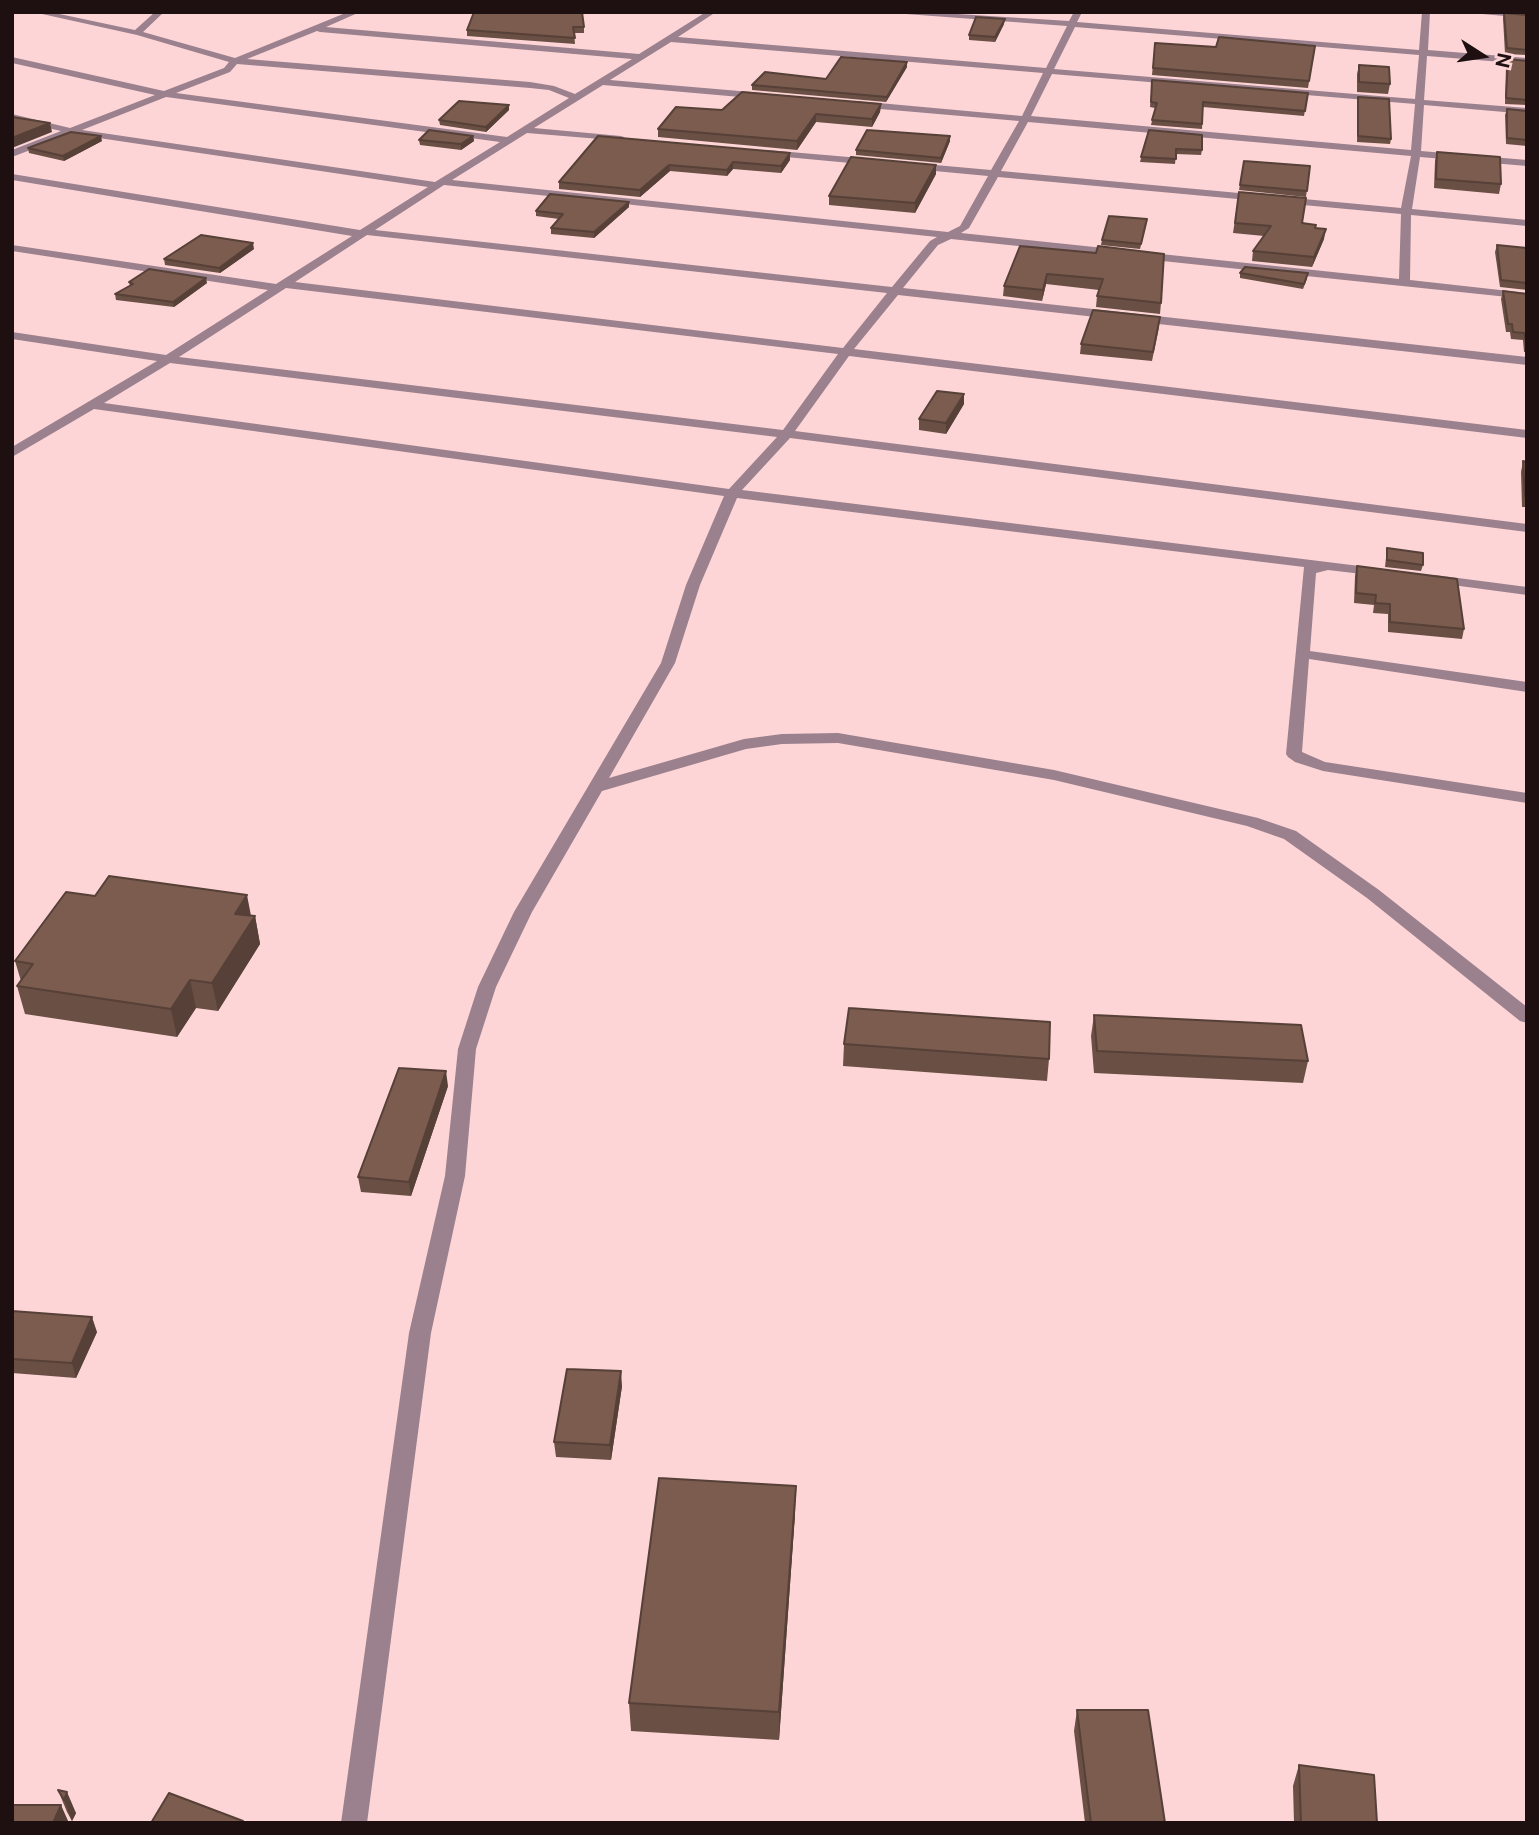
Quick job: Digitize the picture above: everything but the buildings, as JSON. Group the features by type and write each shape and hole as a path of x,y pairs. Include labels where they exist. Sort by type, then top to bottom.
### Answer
{"street":[{"path":"37,12 137,33 208,51 235,61 517,84 551,88 576,99"},
{"path":"137,33 160,12"},
{"path":"343,12 355,13"},
{"path":"12,453 168,359 712,12"},
{"path":"883,12 1070,24 1527,61"},
{"path":"354,1823 420,1333 455,1176 467,1049 487,987 523,912 668,663 693,585 732,493 786,435 845,353 934,243 964,228 1025,119 1078,12"},
{"path":"1405,283 1406,212 1416,153 1426,12"},
{"path":"1482,12 1527,16"},
{"path":"12,154 227,70 235,61 355,13"},
{"path":"316,28 641,57"},
{"path":"670,39 1527,111"},
{"path":"12,60 163,94 510,140"},
{"path":"602,82 779,97"},
{"path":"848,103 1527,163"},
{"path":"12,117 71,131 439,184 1527,296"},
{"path":"526,130 636,141"},
{"path":"760,152 884,163"},
{"path":"898,164 1527,223"},
{"path":"12,177 363,233 1527,361"},
{"path":"12,247 281,286 1527,434"},
{"path":"12,335 168,359 1196,484 1527,528"},
{"path":"91,405 732,493 1395,574"},
{"path":"1327,566 1310,570 1294,754 1323,766 1527,798"},
{"path":"1422,577 1527,591"},
{"path":"1303,654 1527,687"},
{"path":"597,787 744,744 782,739 838,738 1054,775 1252,822 1290,835 1373,894 1527,1017"}]}
